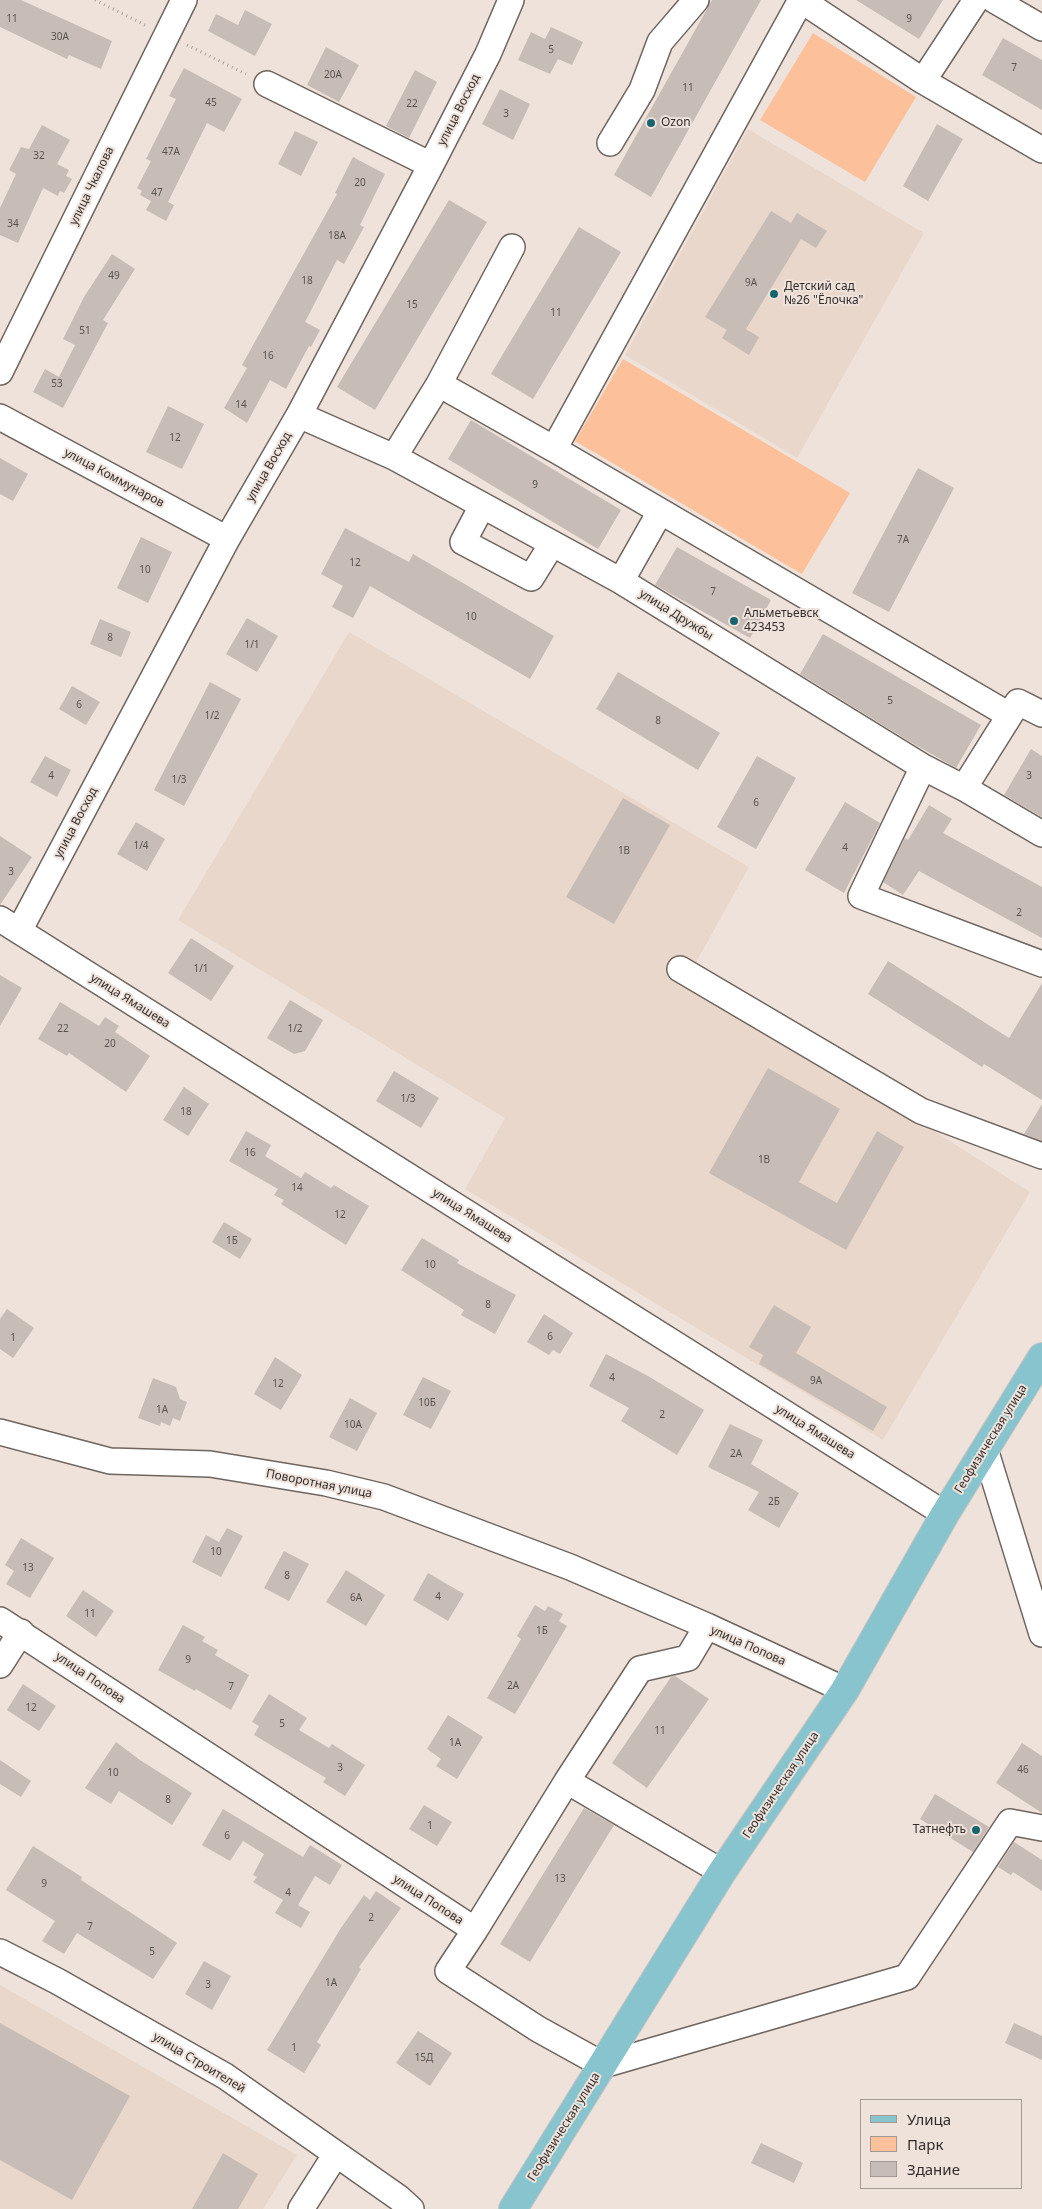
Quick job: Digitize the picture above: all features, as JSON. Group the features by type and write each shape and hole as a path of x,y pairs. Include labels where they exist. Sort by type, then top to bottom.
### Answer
{"main road":[{"name":"Геофизическая улица","path":"513,2209 722,1872 845,1690 945,1514 1042,1357"}],"street":[{"name":"улица Чкалова","path":"0,372 184,0"},
{"name":"улица Восход","path":"10,925 227,538 299,415 488,54 511,0"},
{"path":"610,143 642,90 660,42 696,0"},
{"path":"554,449 801,0 922,81 1042,150"},
{"path":"922,81 976,0"},
{"path":"994,0 1042,28"},
{"path":"267,84 431,165"},
{"path":"394,457 439,384 512,248"},
{"path":"439,384 554,449 1009,715"},
{"name":"улица Дружбы","path":"299,415 394,457 621,581 923,767 964,788 1042,834"},
{"name":"улица Коммунаров","path":"0,417 227,538"},
{"path":"482,506 463,542 531,578 552,544"},
{"path":"621,581 660,512"},
{"path":"964,788 1018,702 1042,714"},
{"path":"923,767 861,896 1042,964"},
{"name":"улица Ямашева","path":"10,925 945,1514"},
{"path":"680,968 921,1111 1042,1156"},
{"name":"Поворотная улица","path":"0,1432 110,1461 210,1464 326,1483 384,1497 570,1567 707,1626"},
{"path":"985,1449 1042,1634"},
{"name":"улица Попова","path":"0,1620 21,1632 283,1807 475,1930 567,1781 640,1669 688,1658 707,1626 845,1690"},
{"path":"0,1665 21,1632"},
{"path":"567,1781 722,1872"},
{"path":"475,1930 448,1971 538,2029 603,2065 907,1977 1010,1822 1042,1828"},
{"name":"улица Строителей","path":"0,1952 56,1981 225,2076 399,2198 411,2209"},
{"path":"300,2209 336,2154"}],"shaded area":[{"name":"Детский сад №26 \"Ёлочка\"","path":"748,129 924,233 797,458 625,355"},
{"path":"349,632 749,867 689,975 1030,1192 883,1440 465,1189 505,1118 178,920"},
{"path":"0,1985 297,2155 263,2209 0,2209"}],"green space":[{"path":"813,33 916,97 865,182 760,120"},
{"path":"623,359 850,493 802,574 575,441"}],"building":[{"path":"0,0 21,0 112,41 101,69 69,55 67,59 0,27"},
{"path":"712,0 761,0 651,197 614,175"},
{"path":"856,0 943,0 919,39"},
{"path":"245,10 272,24 255,56 208,31 216,14 238,25"},
{"path":"551,27 583,42 572,65 558,59 550,74 518,60 531,32 545,39"},
{"path":"1003,38 1042,60 1042,110 982,75"},
{"path":"326,47 359,65 339,102 307,85"},
{"path":"184,68 242,99 224,132 207,123 168,202 174,205 166,221 146,210 151,201 140,195 142,191 137,188 151,161 146,159 176,99 169,96"},
{"path":"415,70 437,82 409,138 386,126"},
{"path":"500,89 530,104 513,140 482,124"},
{"path":"937,124 963,139 928,201 903,186"},
{"path":"42,125 70,140 57,164 69,170 66,176 72,179 64,193 60,191 58,196 43,188 18,243 0,235 0,208 16,174 9,170 21,147 29,149"},
{"path":"295,131 318,142 301,176 278,164"},
{"path":"353,157 385,174 360,225 364,227 344,264 337,260 305,322 320,330 311,347 309,346 286,389 270,380 247,423 224,408 247,368 242,365 337,194 335,193"},
{"path":"449,200 487,222 375,410 337,387"},
{"path":"771,211 791,223 797,213 827,231 816,248 801,239 746,329 759,337 749,355 722,338 727,330 705,317"},
{"path":"579,227 621,252 533,399 491,374"},
{"path":"112,254 135,269 103,320 108,323 63,408 33,392 45,369 59,377 75,345 63,339 84,297"},
{"path":"168,406 204,424 182,469 146,452"},
{"path":"471,420 621,510 598,549 448,459"},
{"path":"0,458 28,474 13,501 0,494"},
{"path":"918,468 954,488 889,612 852,593"},
{"path":"345,528 409,562 413,554 554,636 530,679 370,586 353,618 332,607 343,586 321,574"},
{"path":"141,537 172,552 148,603 117,588"},
{"path":"677,547 771,600 750,638 655,585"},
{"path":"247,618 278,636 257,672 226,654"},
{"path":"100,619 131,632 121,657 90,644"},
{"path":"823,634 981,725 956,768 800,674"},
{"path":"618,672 720,733 698,770 596,709"},
{"path":"210,682 241,699 184,806 154,790"},
{"path":"72,686 100,702 86,725 59,709"},
{"path":"1031,749 1042,756 1042,817 1004,795"},
{"path":"45,756 71,770 57,797 30,782"},
{"path":"757,756 796,778 756,849 717,827"},
{"path":"623,798 670,825 614,924 566,897"},
{"path":"845,802 880,823 844,893 805,870"},
{"path":"929,805 952,819 943,833 1042,887 1042,938 919,871 903,895 883,882 905,838 908,840"},
{"path":"136,822 165,839 147,871 117,854"},
{"path":"0,836 32,857 0,905"},
{"path":"191,938 234,966 211,1001 168,973"},
{"path":"888,961 1009,1038 1042,983 1042,1100 984,1064 982,1067 868,994"},
{"path":"0,975 22,988 0,1026"},
{"path":"290,1000 323,1020 305,1051 294,1054 267,1038"},
{"path":"60,1002 99,1026 105,1017 119,1026 115,1032 150,1056 126,1092 69,1053 67,1056 38,1039"},
{"path":"768,1068 840,1109 799,1182 837,1203 877,1131 904,1147 846,1250 709,1173"},
{"path":"394,1071 439,1098 421,1128 376,1101"},
{"path":"184,1087 209,1104 188,1136 163,1120"},
{"path":"1042,1104 1042,1141 1024,1134"},
{"path":"246,1131 271,1145 265,1156 301,1178 305,1172 331,1188 334,1185 369,1206 346,1245 281,1204 284,1200 274,1195 278,1189 229,1161"},
{"path":"224,1222 252,1239 240,1259 212,1242"},
{"path":"422,1238 459,1260 457,1263 516,1295 495,1334 461,1315 464,1310 401,1270"},
{"path":"774,1305 811,1327 796,1353 887,1407 873,1431 759,1364 763,1355 749,1347"},
{"path":"7,1309 34,1328 13,1358 0,1349 0,1319"},
{"path":"544,1314 573,1333 560,1354 553,1350 549,1355 527,1342"},
{"path":"606,1354 648,1376 704,1410 677,1455 621,1421 629,1408 589,1386"},
{"path":"275,1357 302,1375 281,1410 254,1394"},
{"path":"423,1377 451,1391 431,1429 403,1415"},
{"path":"153,1378 176,1387 180,1399 187,1402 180,1421 173,1418 170,1426 161,1422 160,1426 138,1418"},
{"path":"350,1398 377,1413 357,1451 329,1437"},
{"path":"730,1424 763,1440 751,1464 799,1493 779,1528 748,1510 759,1492 708,1467"},
{"path":"227,1528 243,1536 221,1577 192,1562 206,1535 219,1542"},
{"path":"21,1538 54,1558 30,1598 6,1584 14,1571 5,1565"},
{"path":"284,1551 309,1564 289,1601 264,1588"},
{"path":"346,1570 385,1595 366,1626 326,1602"},
{"path":"428,1573 464,1594 448,1621 413,1600"},
{"path":"83,1590 114,1611 96,1637 66,1616"},
{"path":"535,1605 545,1611 548,1606 563,1614 559,1621 567,1626 515,1714 487,1698 521,1639 517,1636"},
{"path":"183,1625 205,1637 202,1641 218,1650 215,1655 249,1675 231,1710 196,1689 195,1691 158,1670"},
{"path":"675,1676 709,1699 647,1788 612,1763 671,1677"},
{"path":"23,1684 56,1706 39,1731 7,1710"},
{"path":"269,1694 307,1718 299,1730 329,1748 332,1744 365,1765 345,1796 323,1782 326,1778 254,1735 259,1726 252,1722"},
{"path":"448,1715 483,1737 457,1779 436,1766 441,1759 427,1749"},
{"path":"116,1742 140,1760 192,1793 172,1825 119,1791 111,1804 85,1788"},
{"path":"1022,1743 1042,1756 1042,1813 996,1783"},
{"path":"0,1760 31,1781 21,1797 0,1784"},
{"path":"935,1794 989,1827 973,1852 920,1819"},
{"path":"424,1805 452,1822 437,1846 409,1829"},
{"path":"584,1808 614,1825 530,1962 500,1944"},
{"path":"223,1809 303,1857 310,1845 342,1865 330,1885 315,1876 298,1905 310,1912 301,1928 275,1913 283,1900 253,1882 257,1877 253,1875 264,1854 243,1841 230,1861 202,1845"},
{"path":"1014,1842 1042,1860 1042,1891 1013,1872 1011,1875 998,1867"},
{"path":"33,1846 82,1877 81,1880 177,1943 153,1979 77,1933 64,1954 42,1941 55,1921 6,1890"},
{"path":"376,1891 401,1908 359,1967 361,1969 317,2042 321,2045 304,2073 267,2050 341,1928 364,1895 370,1900"},
{"path":"204,1961 231,1976 212,2010 185,1994"},
{"path":"0,2023 130,2096 72,2200 0,2160"},
{"path":"1014,2023 1042,2036 1042,2060 1005,2043"},
{"path":"418,2031 452,2053 430,2086 396,2063"},
{"path":"761,2143 803,2163 794,2183 751,2163"},
{"path":"223,2153 258,2174 238,2209 192,2209"}],"place":[{"name":"Ozon","path":"651,123"},
{"name":"Детский сад №26 \"Ёлочка\"","path":"774,294"},
{"name":"Альметьевск 423453","path":"734,621"},
{"name":"Татнефть","path":"976,1830"}]}
